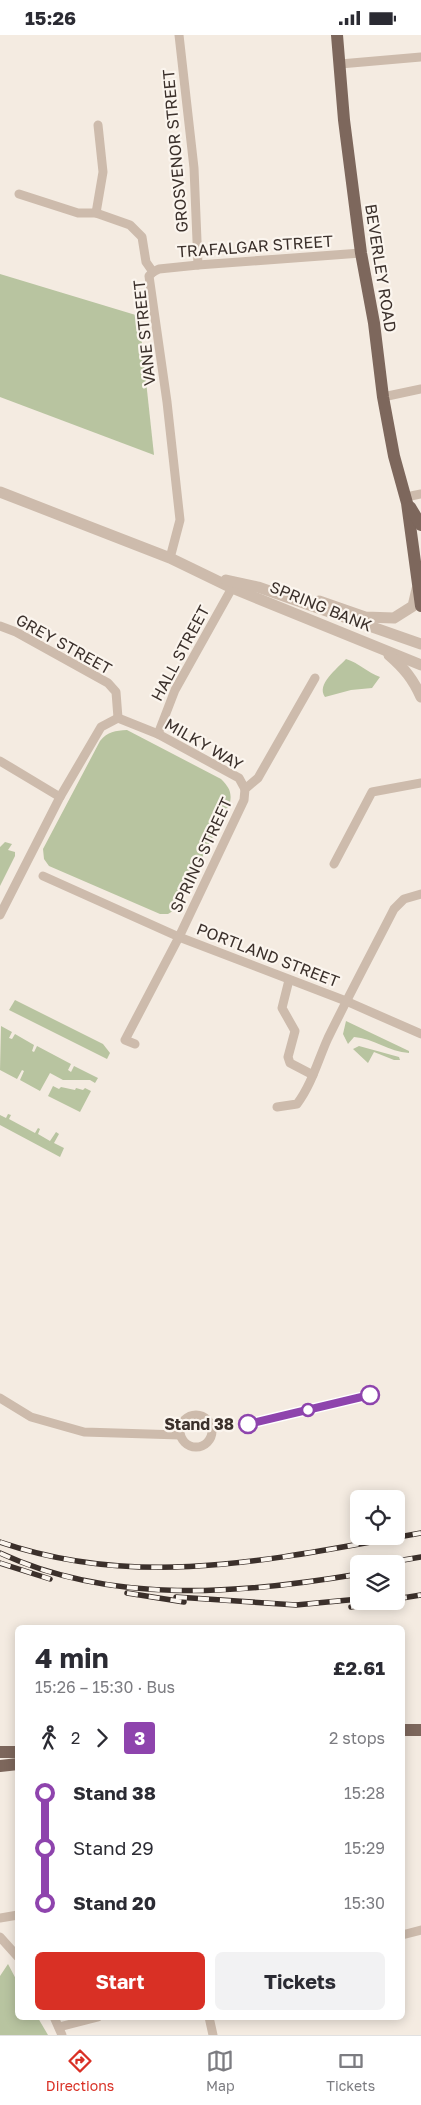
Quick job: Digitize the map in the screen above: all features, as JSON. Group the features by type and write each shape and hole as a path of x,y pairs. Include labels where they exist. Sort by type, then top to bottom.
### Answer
{"main road":[{"name":"BEVERLEY ROAD","path":"337,35 344,120 361,253 374,323 394,456 407,500 421,606"},
{"name":"BEVERLEY ROAD","path":"407,500 421,525"},
{"path":"405,1730 421,1730"},
{"path":"0,1752 15,1752"},
{"path":"0,1766 15,1764"}],"street":[{"name":"GROSVENOR STREET","path":"178,35 194,168 198,265"},
{"path":"340,64 421,57"},
{"path":"96,213 103,172 98,125"},
{"name":"VANE STREET","path":"19,194 78,213 96,213 130,225 142,237 146,261 152,272 149,276 167,402 180,520 170,559"},
{"name":"TRAFALGAR STREET","path":"152,272 159,269 198,265 361,253"},
{"path":"384,397 421,389"},
{"name":"SPRING BANK","path":"0,492 170,559 421,665"},
{"path":"407,500 421,494"},
{"path":"232,585 266,583 365,617 394,618 413,606 418,587"},
{"name":"SPRING BANK","path":"232,585 258,587 421,645"},
{"name":"HALL STREET","path":"158,734 174,690 232,585"},
{"name":"GREY STREET","path":"0,626 16,632 108,683 116,692 118,718"},
{"path":"383,649 406,670 415,683 421,697"},
{"name":"SPRING STREET","path":"135,1044 125,1040 179,937 244,800 245,789 258,778 315,679"},
{"path":"0,915 60,797 101,727 118,718"},
{"name":"MILKY WAY","path":"118,718 158,734 239,778 245,789"},
{"path":"0,761 60,797"},
{"path":"334,864 372,792 421,783"},
{"name":"PORTLAND STREET","path":"43,876 179,937 346,1001 421,1034"},
{"path":"276,1107 298,1104 306,1092 346,1001 394,909 404,899 421,894"},
{"path":"289,980 282,1009 295,1031 288,1057 290,1063 313,1075"},
{"path":"0,1398 31,1417 84,1432 180,1435"},
{"path":"0,1918 15,1916"},
{"path":"405,1934 421,1930"},
{"path":"0,1937 15,1954"},
{"path":"61,2031 90,2020"},
{"path":"210,2020 213,2035"}],"green space":[{"path":"0,274 139,316 154,455 0,397"},
{"path":"346,659 380,677 372,688 351,690 325,697 323,687 325,682"},
{"path":"127,730 221,779 228,787 231,796 230,803 176,909 168,914 160,914 49,866 44,859 43,849 100,741 109,733"},
{"path":"5,842 12,844 8,850 15,852 15,856 0,886 0,847"},
{"path":"15,1000 103,1044 110,1053 107,1059 9,1010"},
{"path":"346,1021 409,1051 409,1053 361,1038 354,1037 348,1044 343,1034"},
{"path":"1,1026 12,1032 9,1038 12,1039 15,1034 34,1045 32,1051 34,1052 37,1046 71,1064 68,1070 71,1072 74,1066 98,1078 95,1083 90,1080 63,1080 50,1073 40,1091 20,1080 24,1071 22,1070 17,1079 0,1070"},
{"path":"359,1046 399,1057 400,1060 394,1060 374,1052 368,1063 353,1049"},
{"path":"53,1086 59,1089 61,1087 75,1090 76,1088 83,1090 85,1088 91,1091 80,1112 48,1096"},
{"path":"8,1114 11,1115 9,1119 35,1133 38,1128 40,1129 38,1134 50,1141 56,1132 59,1134 54,1143 64,1148 60,1157 0,1125 0,1115 6,1118"},
{"path":"8,1964 15,1977 15,2020 39,2020 48,2035 0,2035 0,1976"}],"railway":[{"path":"0,1542 53,1557 106,1565 158,1567 263,1560 421,1533"},
{"path":"0,1553 43,1570 87,1581 132,1588 177,1591 269,1586 350,1575"},
{"path":"405,1560 421,1557"},
{"path":"0,1563 50,1579"},
{"path":"127,1593 184,1602"},
{"path":"405,1598 421,1595"},
{"path":"176,1597 296,1605 350,1600"}],"bus line":[{"name":"3","path":"248,1424 370,1395"}],"place":[{"name":"Stand 38","path":"248,1424"}]}
